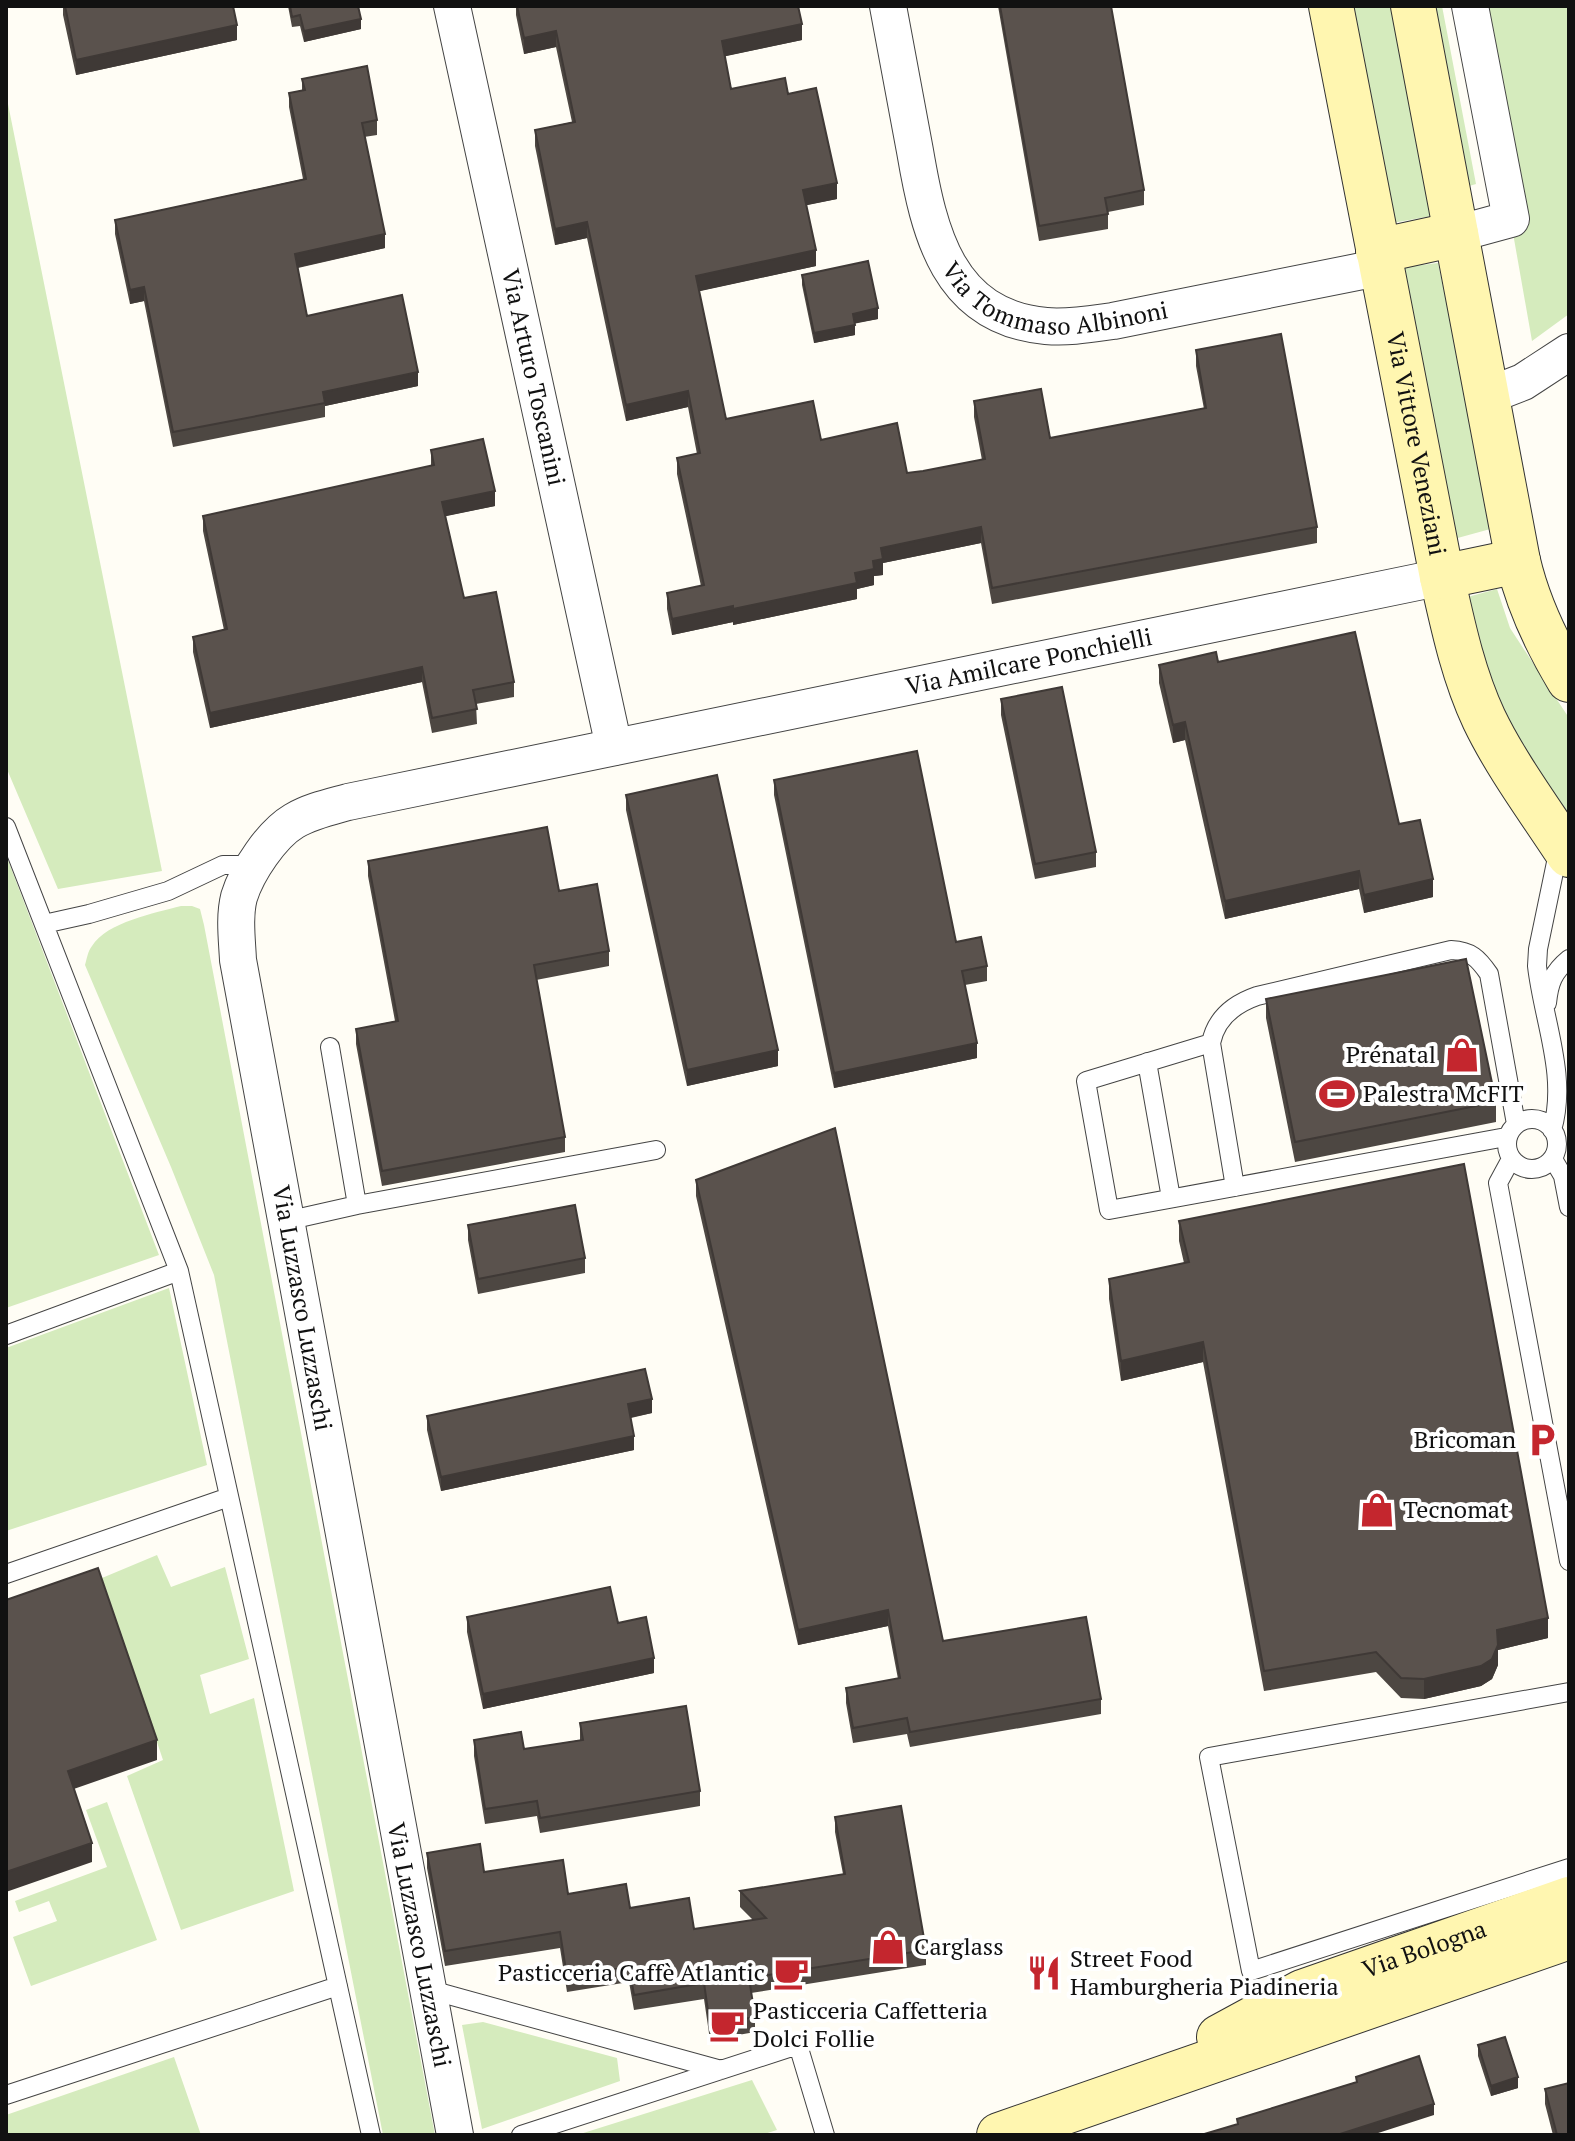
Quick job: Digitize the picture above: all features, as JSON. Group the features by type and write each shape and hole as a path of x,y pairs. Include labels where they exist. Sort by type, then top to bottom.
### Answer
{"main road":[{"name":"Via Vittore Veneziani","path":"1331,6 1456,641 1477,704 1496,741 1565,848"},
{"path":"1413,6 1518,561 1533,614 1569,680"},
{"path":"1380,259 1456,234"},
{"path":"1442,577 1518,561"},
{"name":"Via Bologna","path":"1157,2080 1215,2039 1302,1992 1569,1899"},
{"name":"Via Bologna","path":"999,2135 1569,1937"}],"street":[{"name":"Via Arturo Toscanini","path":"452,6 614,747"},
{"name":"Via Tommaso Albinoni","path":"888,6 924,202 939,250 968,293 991,310 1016,321 1046,326 1075,326 1113,321 1380,259"},
{"path":"1456,234 1511,219 1470,6"},
{"path":"1487,396 1523,382 1569,352"},
{"name":"Via Amilcare Ponchielli","path":"614,747 1442,577"},
{"name":"Via Luzzasco Luzzaschi","path":"455,2135 238,960 236,916 239,896 265,849 292,822 310,813 348,802 614,747"}],"lane":[{"path":"6,827 179,1271 371,2135"},
{"path":"1552,1130 1558,1093 1539,979 1538,949 1565,848"},
{"path":"44,924 168,891 223,865 238,865 252,870"},
{"path":"1211,1043 1086,1081 1109,1210 1235,1187 1511,1131 1525,1119 1548,1124 1556,1136 1553,1159 1545,1166 1524,1169 1511,1159 1507,1151 1511,1131 1489,974 1482,964 1464,951 1451,950 1257,996 1245,1000 1226,1014 1213,1031 1211,1043 1235,1187"},
{"path":"1546,1017 1551,978 1569,959"},
{"path":"330,1047 357,1205"},
{"path":"1147,1062 1171,1198"},
{"path":"286,1221 656,1150"},
{"path":"1511,1159 1498,1183 1569,1561"},
{"path":"1553,1159 1563,1176 1569,1207"},
{"path":"6,1335 179,1271"},
{"path":"6,1574 229,1497"},
{"path":"1569,1692 1209,1757 1251,1971 1569,1868"},
{"path":"6,2095 338,1986"},
{"path":"427,1989 721,2070"},
{"path":"521,2135 798,2045 825,2135"}],"green space":[{"path":"1345,6 1396,6 1437,215 1387,224"},
{"path":"1425,6 1442,6 1476,184 1459,189"},
{"path":"1473,6 1569,6 1569,314 1532,341"},
{"path":"6,94 162,871 58,889 6,767"},
{"path":"1438,263 1494,528 1454,539 1398,268"},
{"path":"1497,589 1510,628 1569,718 1569,826 1502,720 1464,598"},
{"path":"6,855 159,1255 6,1308"},
{"path":"181,906 200,909 204,925 435,2135 383,2135 214,1275 85,965 91,948 109,931 132,920"},
{"path":"169,1288 207,1465 6,1531 6,1348"},
{"path":"157,1555 171,1587 225,1567 249,1659 200,1675 210,1714 254,1698 294,1891 181,1930 127,1776 163,1760 102,1578"},
{"path":"107,1802 157,1940 31,1986 13,1937 57,1921 49,1901 19,1912 15,1901 107,1867 86,1810"},
{"path":"483,2022 617,2058 620,2081 482,2129 462,2025"},
{"path":"174,2057 201,2135 6,2135 6,2115"},
{"path":"752,2080 777,2130 761,2135 577,2135"}],"building":[{"path":"65,6 233,6 237,25 76,60"},
{"path":"290,6 358,6 361,19 304,31 300,15 292,17"},
{"path":"517,6 798,6 802,24 722,41 731,89 785,78 788,94 816,88 837,183 803,190 816,250 696,276 726,419 813,401 821,440 897,423 907,473 923,471 985,459 974,401 1041,389 1050,438 1206,408 1196,350 1281,334 1317,527 992,588 981,527 881,548 883,559 873,561 874,569 855,573 857,583 672,619 667,593 704,585 677,458 700,453 688,391 626,405 587,222 555,229 535,130 575,122 556,31 524,38"},
{"path":"1000,6 1111,6 1144,190 1105,198 1108,214 1039,226"},
{"path":"367,66 377,120 362,123 385,234 295,254 307,316 402,295 418,372 323,392 325,403 173,432 144,287 130,290 115,220 306,179 289,93 305,90 302,79"},
{"path":"868,261 878,308 853,314 855,325 814,333 802,275"},
{"path":"483,439 495,491 442,502 464,598 496,592 514,682 473,690 477,709 432,718 422,667 210,713 193,637 227,629 203,516 434,465 431,450"},
{"path":"1355,632 1399,824 1420,820 1433,879 1364,895 1359,871 1225,901 1185,722 1173,725 1159,665 1216,652 1218,662"},
{"path":"1062,687 1096,852 1035,864 1001,699"},
{"path":"917,751 956,942 981,937 987,966 962,971 977,1043 834,1073 774,780"},
{"path":"717,775 778,1050 687,1070 626,795"},
{"path":"547,827 559,891 597,884 609,951 534,965 565,1137 382,1171 356,1029 398,1021 368,861"},
{"path":"1466,959 1496,1102 1295,1142 1266,999"},
{"path":"835,1128 943,1641 1086,1617 1101,1699 910,1732 907,1718 853,1728 846,1688 900,1678 888,1610 798,1630 696,1180"},
{"name":"Tecnomat","path":"1464,1164 1548,1618 1497,1630 1498,1645 1492,1659 1481,1666 1424,1679 1401,1678 1376,1652 1264,1671 1203,1342 1121,1361 1109,1279 1189,1262 1179,1221"},
{"path":"575,1205 585,1258 478,1279 468,1225"},
{"path":"645,1369 652,1399 628,1404 634,1436 441,1477 427,1416"},
{"path":"98,1568 157,1740 68,1771 92,1843 6,1872 6,1600"},
{"path":"610,1587 618,1623 646,1617 654,1658 483,1694 467,1617"},
{"path":"686,1706 700,1791 540,1818 537,1801 485,1809 474,1740 521,1732 524,1749 583,1740 580,1723"},
{"path":"901,1806 926,1950 749,1978 755,2017 710,2025 704,1983 634,1995 629,1967 567,1977 560,1932 445,1951 427,1853 480,1844 484,1872 563,1860 568,1894 626,1884 630,1908 689,1898 694,1929 766,1918 740,1891 845,1874 835,1817"},
{"path":"1505,2037 1518,2077 1491,2086 1478,2045"},
{"path":"1419,2056 1434,2104 1337,2135 1201,2135 1238,2124 1237,2119 1357,2082 1356,2077"},
{"path":"1569,2083 1569,2135 1557,2135 1545,2089"}],"place":[{"name":"Prénatal","path":"1462,1055"},
{"name":"Palestra McFIT","path":"1337,1094"},
{"name":"Bricoman","path":"1542,1440"},
{"name":"Tecnomat","path":"1377,1510"},
{"name":"Carglass","path":"888,1947"},
{"name":"Pasticceria Caffè Atlantic","path":"791,1973"},
{"name":"Street Food Hamburgheria Piadineria","path":"1044,1973"},
{"name":"Pasticceria Caffetteria Dolci Follie","path":"727,2025"}]}
